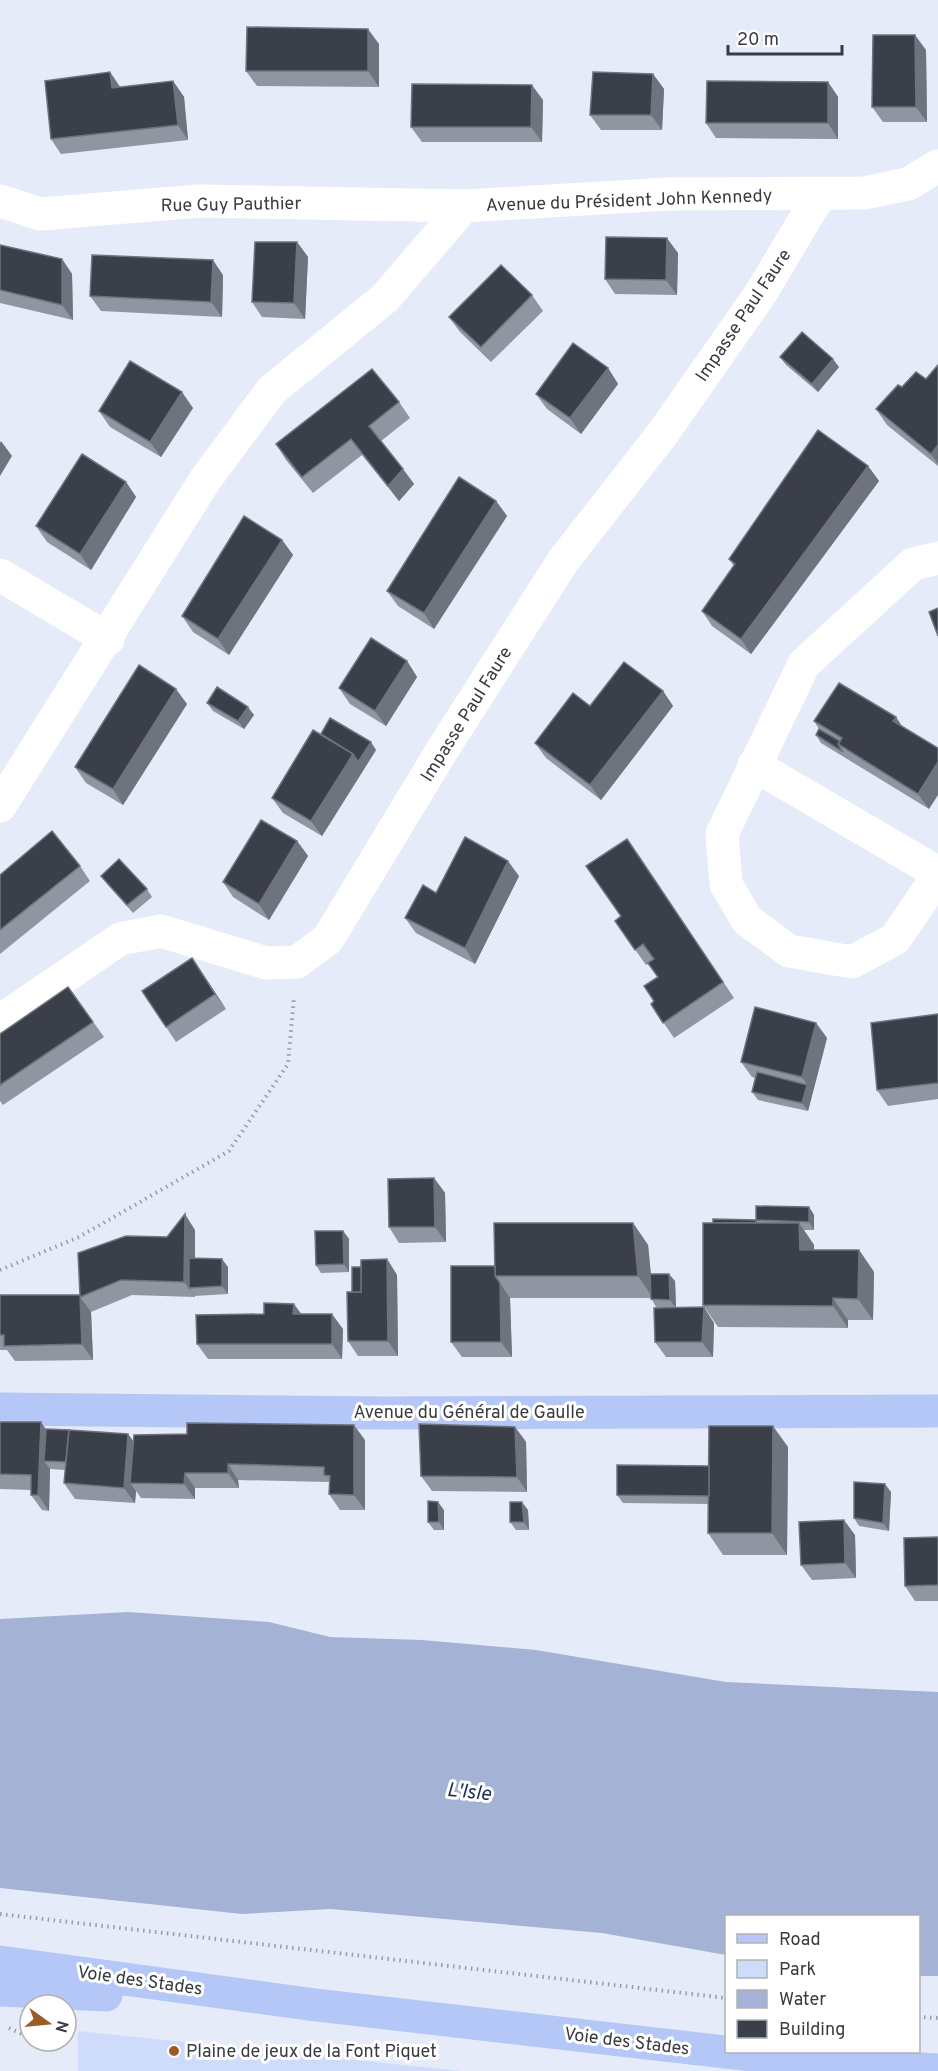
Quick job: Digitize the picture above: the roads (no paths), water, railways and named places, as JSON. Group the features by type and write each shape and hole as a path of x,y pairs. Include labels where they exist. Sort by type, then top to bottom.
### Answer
{"main road":[{"name":"Avenue du Général de Gaulle","path":"0,1409 386,1413 938,1411"},
{"name":"Voie des Stades","path":"0,1962 316,2005 725,2052"},
{"name":"Voie des Stades","path":"0,1990 316,2005"},
{"name":"Voie des Stades","path":"735,2053 822,2063 938,2070"}],"street":[{"name":"Avenue du Président John Kennedy","path":"0,806 108,639 205,480 272,390 385,298 464,206 668,194 864,193 908,184 938,166"},
{"name":"Impasse Paul Faure","path":"0,1021 120,939 161,931 266,963 297,962 328,939 441,752 563,561 663,433 748,312 820,194"},
{"name":"Rue Guy Pauthier","path":"0,201 40,214 200,201 464,206"},
{"path":"754,765 938,875 895,939 852,962 789,951 747,920 726,884 722,834 754,765 804,664 913,564 938,558"},
{"path":"0,575 108,639"}],"water":[{"name":"L'Isle","path":"128,1612 269,1622 330,1637 422,1640 536,1650 726,1682 938,1692 938,1976 920,1976 920,1915 725,1915 725,1955 602,1933 331,1909 242,1914 0,1888 0,1619"}],"place":[{"name":"Plaine de jeux de la Font Piquet","path":"174,2051"}]}
